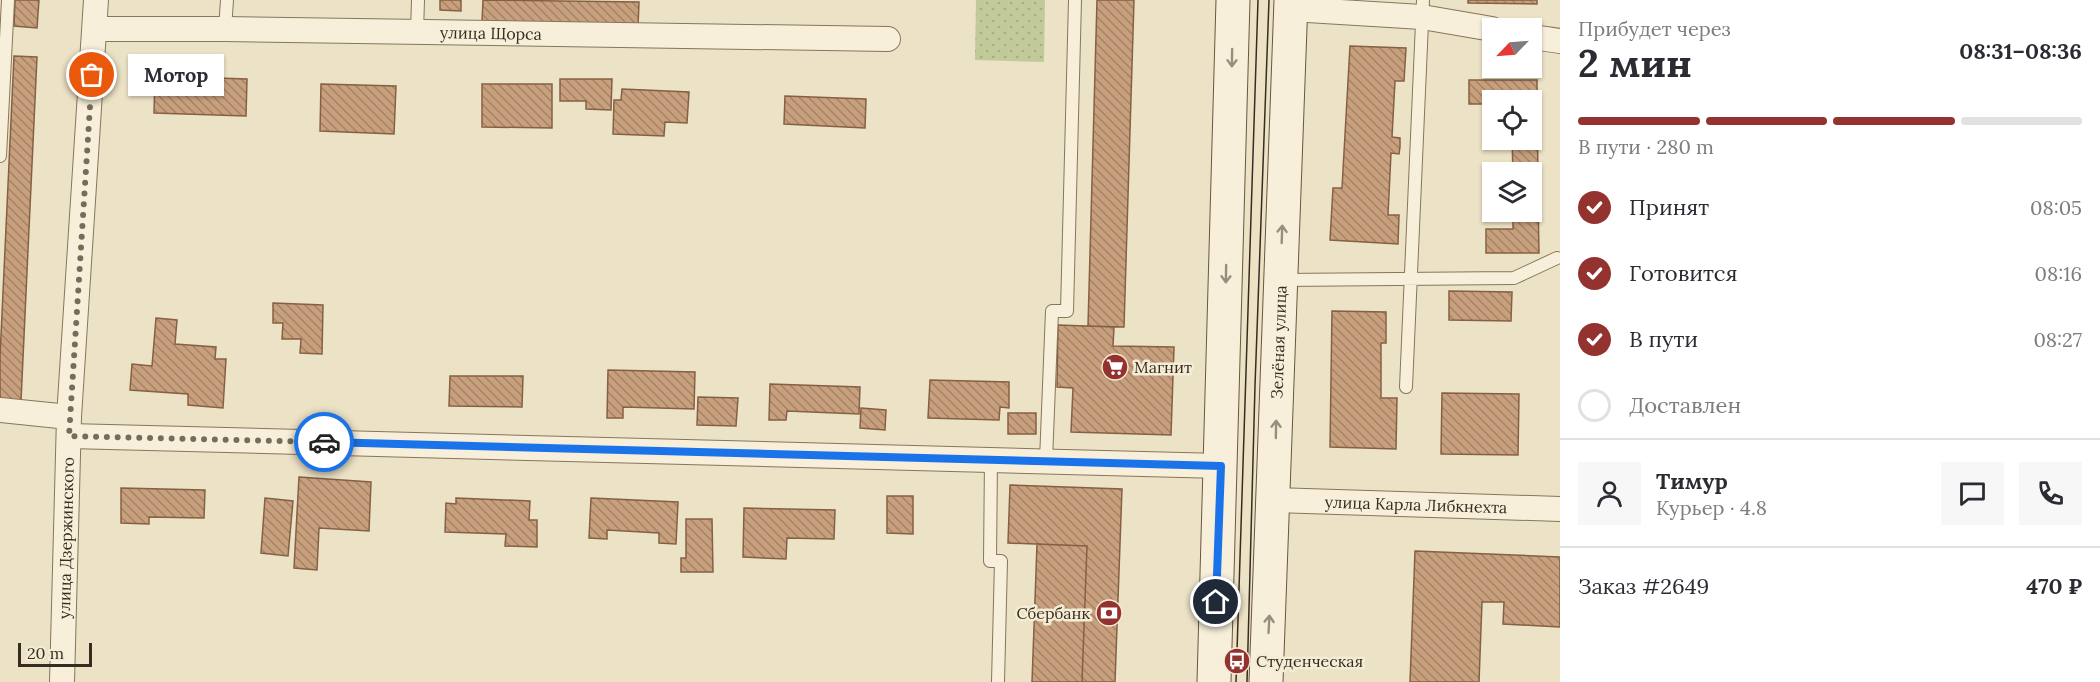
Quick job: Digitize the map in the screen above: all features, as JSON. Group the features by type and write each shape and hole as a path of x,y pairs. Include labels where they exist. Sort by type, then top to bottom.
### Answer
{"street":[{"name":"улица Дзержинского","path":"62,682 69,427 96,0"},
{"path":"1214,682 1233,0"},
{"path":"1291,5 1423,8 1482,27"},
{"name":"Зелёная улица","path":"1266,682 1291,5"},
{"name":"улица Щорса","path":"95,29 888,39"},
{"path":"1542,38 1560,41"},
{"path":"0,411 69,427 1221,466"},
{"name":"улица Карла Либкнехта","path":"1274,500 1560,509"}],"lane":[{"path":"0,156 8,0"},
{"path":"225,29 227,0"},
{"path":"417,32 418,0"},
{"path":"1046,460 1052,311 1067,311 1075,0"},
{"path":"1407,387 1423,8"},
{"path":"1280,280 1514,278 1557,258"},
{"path":"991,459 990,561 1001,561 998,682"}],"green space":[{"path":"976,0 1045,0 1044,62 975,60"}],"building":[{"path":"15,0 39,0 37,28 14,26"},
{"path":"440,0 461,0 461,11 440,10"},
{"path":"483,0 639,2 638,27 482,22"},
{"path":"1097,0 1134,0 1124,327 1088,326"},
{"path":"1468,0 1537,0 1537,4 1468,3"},
{"path":"1350,46 1406,48 1404,81 1395,81 1392,137 1400,138 1400,147 1399,154 1391,153 1388,215 1399,215 1398,244 1330,240 1333,188 1342,188"},
{"path":"14,56 37,57 21,401 0,400"},
{"path":"155,76 247,79 246,116 154,113"},
{"path":"560,79 612,79 611,110 586,109 586,101 560,101"},
{"path":"1469,80 1537,80 1537,90 1482,90 1482,104 1469,104"},
{"path":"321,84 396,86 394,134 320,131"},
{"path":"482,84 552,84 552,128 482,127"},
{"path":"622,89 689,92 687,123 665,122 664,136 613,134 614,100 621,100"},
{"path":"785,96 866,99 865,128 784,124"},
{"path":"1512,150 1538,150 1538,162 1513,162"},
{"path":"1513,222 1538,222 1539,253 1486,253 1486,229 1513,229"},
{"path":"1449,291 1512,292 1511,321 1449,320"},
{"path":"273,303 323,305 322,354 300,353 301,339 282,339 283,323 273,323"},
{"path":"1332,311 1386,312 1386,343 1381,343 1381,398 1397,398 1396,449 1330,447"},
{"path":"156,318 177,320 175,344 216,347 215,359 226,359 223,408 188,405 188,394 130,390 132,364 152,366"},
{"name":"Магнит","path":"1058,325 1114,327 1113,346 1174,347 1171,435 1071,432 1073,388 1057,387"},
{"path":"608,370 695,372 694,409 623,407 623,418 607,418"},
{"path":"450,376 523,376 522,407 449,406"},
{"path":"930,380 1009,382 1009,408 1000,407 999,420 928,418"},
{"path":"770,384 860,387 859,414 787,411 786,420 769,420"},
{"path":"1442,393 1519,394 1518,455 1441,454"},
{"path":"698,397 738,398 736,426 697,425"},
{"path":"861,408 886,410 885,430 860,428"},
{"path":"1008,413 1036,413 1036,434 1008,434"},
{"path":"299,477 371,482 369,531 319,528 317,570 294,568"},
{"path":"1010,485 1122,489 1115,682 1082,682 1087,546 1008,543"},
{"path":"121,488 205,490 204,518 149,517 149,524 121,523"},
{"path":"887,496 913,496 913,534 887,533"},
{"path":"265,498 293,501 288,556 261,553"},
{"path":"456,498 530,501 529,520 537,520 537,547 505,546 506,534 445,532 446,503 456,504"},
{"path":"591,498 678,502 676,544 659,543 659,533 607,530 607,539 589,538"},
{"path":"744,508 835,510 834,539 787,538 786,559 743,557"},
{"path":"686,519 712,519 713,572 681,572 681,558 686,558"},
{"path":"1037,544 1087,546 1082,682 1032,682"},
{"path":"1415,551 1560,557 1560,627 1503,624 1504,602 1482,602 1479,682 1410,682"}],"tram line":[{"path":"1236,682 1258,0"},
{"path":"1247,682 1269,0"}],"way so far":[{"path":"92,75 69,436 324,442"}],"place":[{"name":"Мотор","path":"92,75"},
{"name":"Магнит","path":"1115,367"},
{"name":"Сбербанк","path":"1109,613"},
{"name":"Студенческая","path":"1237,661"}],"route":[{"path":"324,442 1221,466 1216,602"}]}
